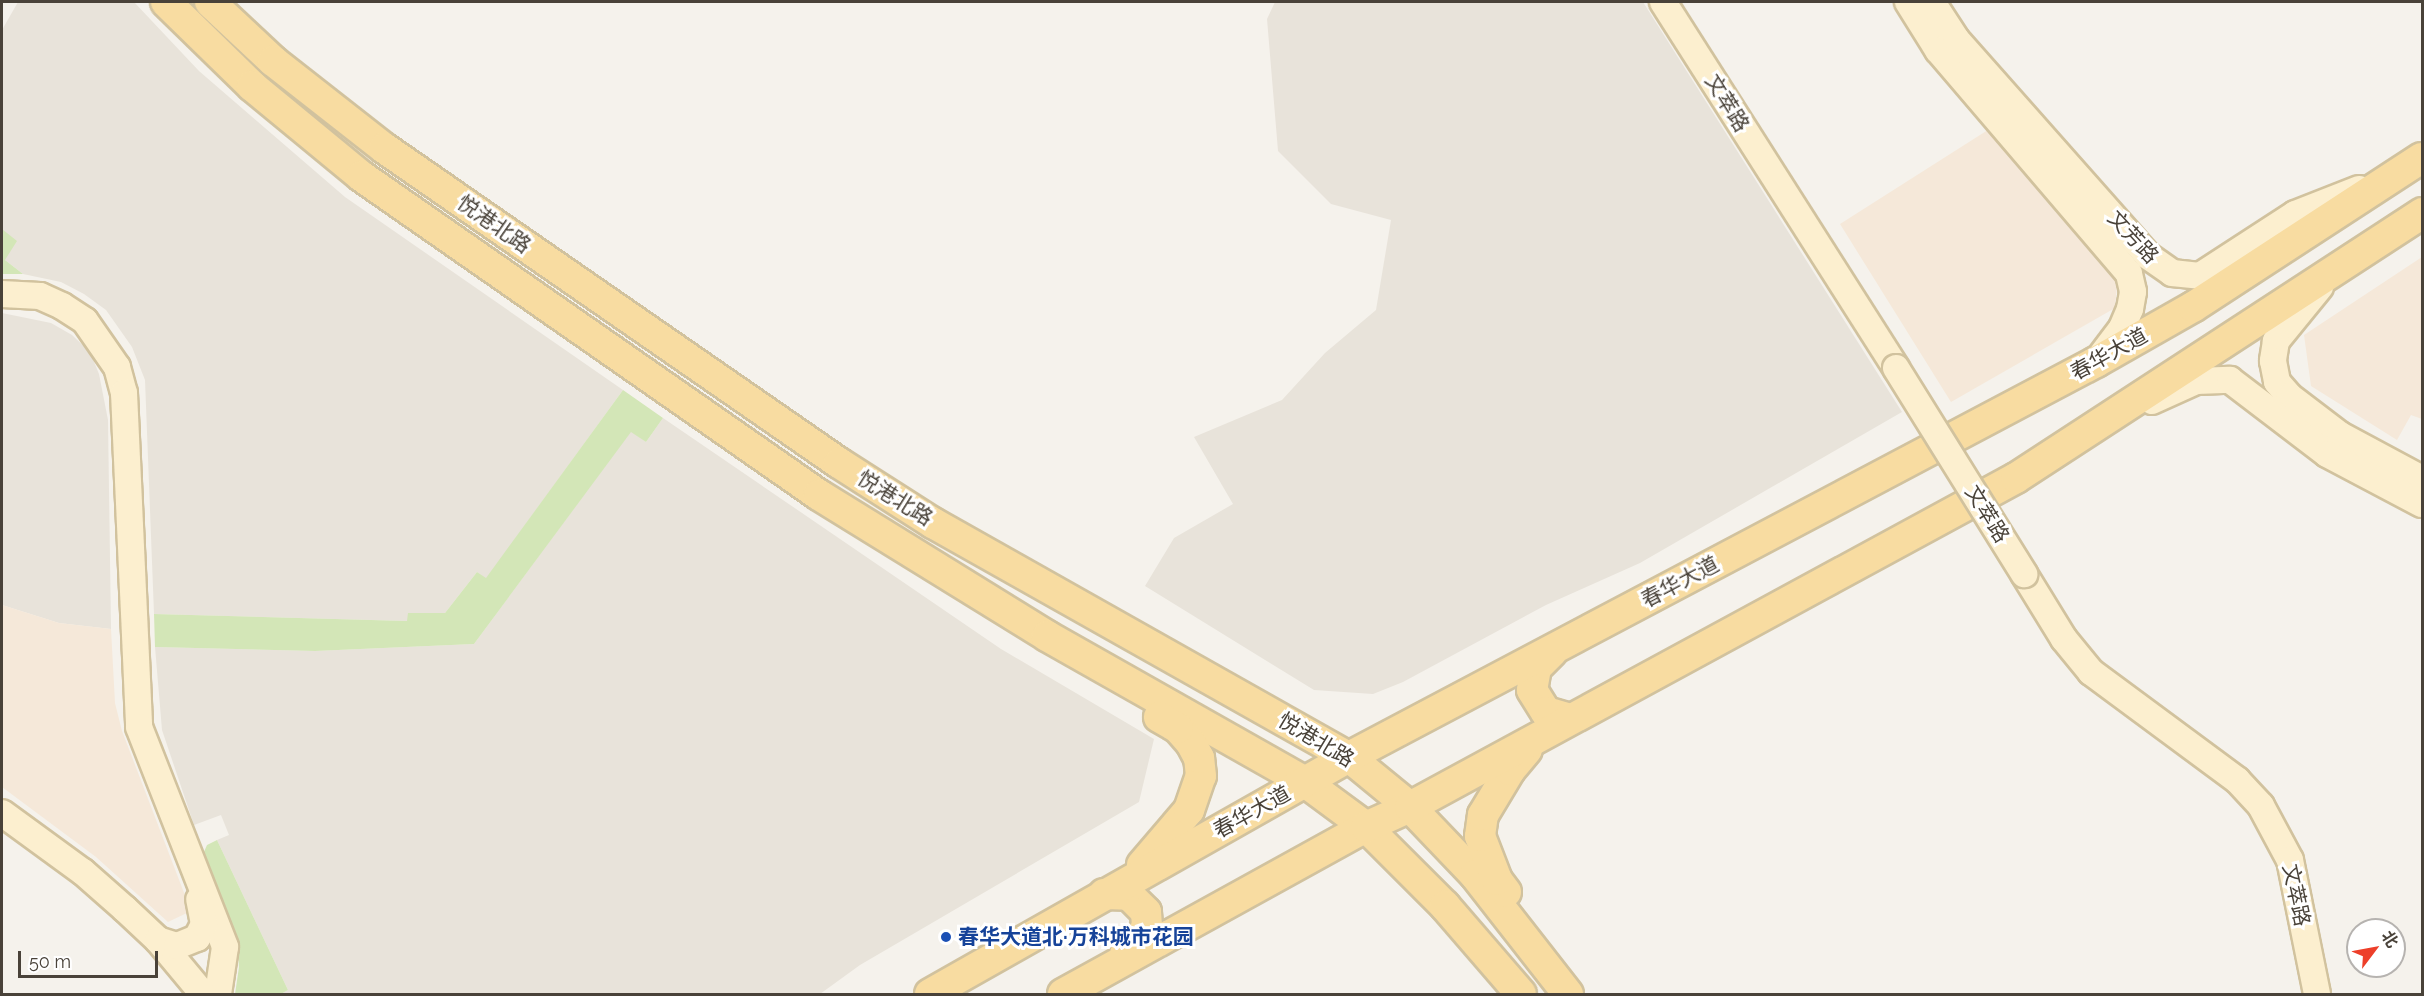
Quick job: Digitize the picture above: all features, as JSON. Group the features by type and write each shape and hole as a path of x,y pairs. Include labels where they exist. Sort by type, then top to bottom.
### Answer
{"main road":[{"name":"悦港北路","path":"166,2 252,86 362,176 819,495 1047,636 1305,782 1366,827 1445,906 1521,994"},
{"name":"悦港北路","path":"210,2 273,61 384,148 839,463 933,523 1349,757 1410,807 1475,875 1568,994"},
{"name":"春华大道","path":"930,994 1349,757 2096,362 2193,307 2412,165"},
{"path":"1063,994 1366,827 1410,807 2016,478 2422,213"},
{"path":"1047,636 1100,681 1178,728 1199,758 1201,776 1189,810 1117,887 1139,901 1146,912 1147,926 1139,941 1106,969"},
{"path":"1558,646 1536,668 1532,690 1546,712 1570,719"},
{"path":"1540,736 1496,790 1483,815 1480,836 1497,880 1563,963 1578,994"}],"street":[{"name":"文萃路","path":"1663,2 1896,368 2064,639 2091,672 2237,780 2261,806 2290,860 2317,994"},
{"name":"文芳路","path":"1908,2 1938,50 2129,274 2133,292 2130,309 2122,328 2096,362"},
{"name":"文芳路","path":"1932,2 1964,48 2148,256 2172,273 2200,276 2295,214 2412,165"},
{"path":"2341,266 2287,323 2276,341 2272,361 2277,382 2289,396 2340,435 2422,479"},
{"path":"2,294 40,296 62,306 85,321 117,367 124,393 135,701 147,754 225,947 218,994"},
{"path":"2092,428 2196,381 2230,380 2327,454 2422,504"},
{"path":"2,813 83,872 158,940 203,994"},
{"path":"2,833 74,885 115,920 182,994"},
{"path":"158,940 185,945 202,932 204,915 193,872"}],"shaded area":[{"path":"18,2 134,2 199,71 345,197 623,390 486,579 477,572 445,613 408,613 408,621 154,614 145,380 132,347 106,310 84,294 61,282 23,274 5,260 2,229 2,30"},
{"path":"1275,2 1643,2 1902,412 1640,563 1546,605 1403,682 1373,694 1314,690 1145,586 1174,538 1233,504 1194,437 1282,400 1325,353 1376,310 1391,220 1331,204 1278,151 1267,19"},
{"path":"1991,128 2118,275 2115,308 1951,402 1840,224"},
{"path":"2422,257 2422,419 2411,415 2397,440 2311,386 2304,335"},
{"path":"2,313 51,323 72,335 90,352 99,374 108,420 111,629 59,623 2,605"},
{"path":"663,418 1001,649 1154,739 1139,802 860,965 820,994 281,994 288,990 217,840 229,835 221,815 194,825 162,730 155,647 315,651 474,644 631,431 646,442"},
{"path":"2,605 59,623 111,629 115,703 122,731 191,911 168,922 96,857 2,787"}],"green space":[{"path":"2,229 17,241 5,260 23,274 2,274"},
{"path":"623,390 663,418 646,442 631,432 474,644 315,651 155,647 154,614 407,621 408,613 445,613 477,572 486,578"},
{"path":"217,840 288,990 281,994 235,994 239,967 237,941 203,854 207,845"}],"place":[{"name":"春华大道北·万科城市花园","path":"946,937"}]}
